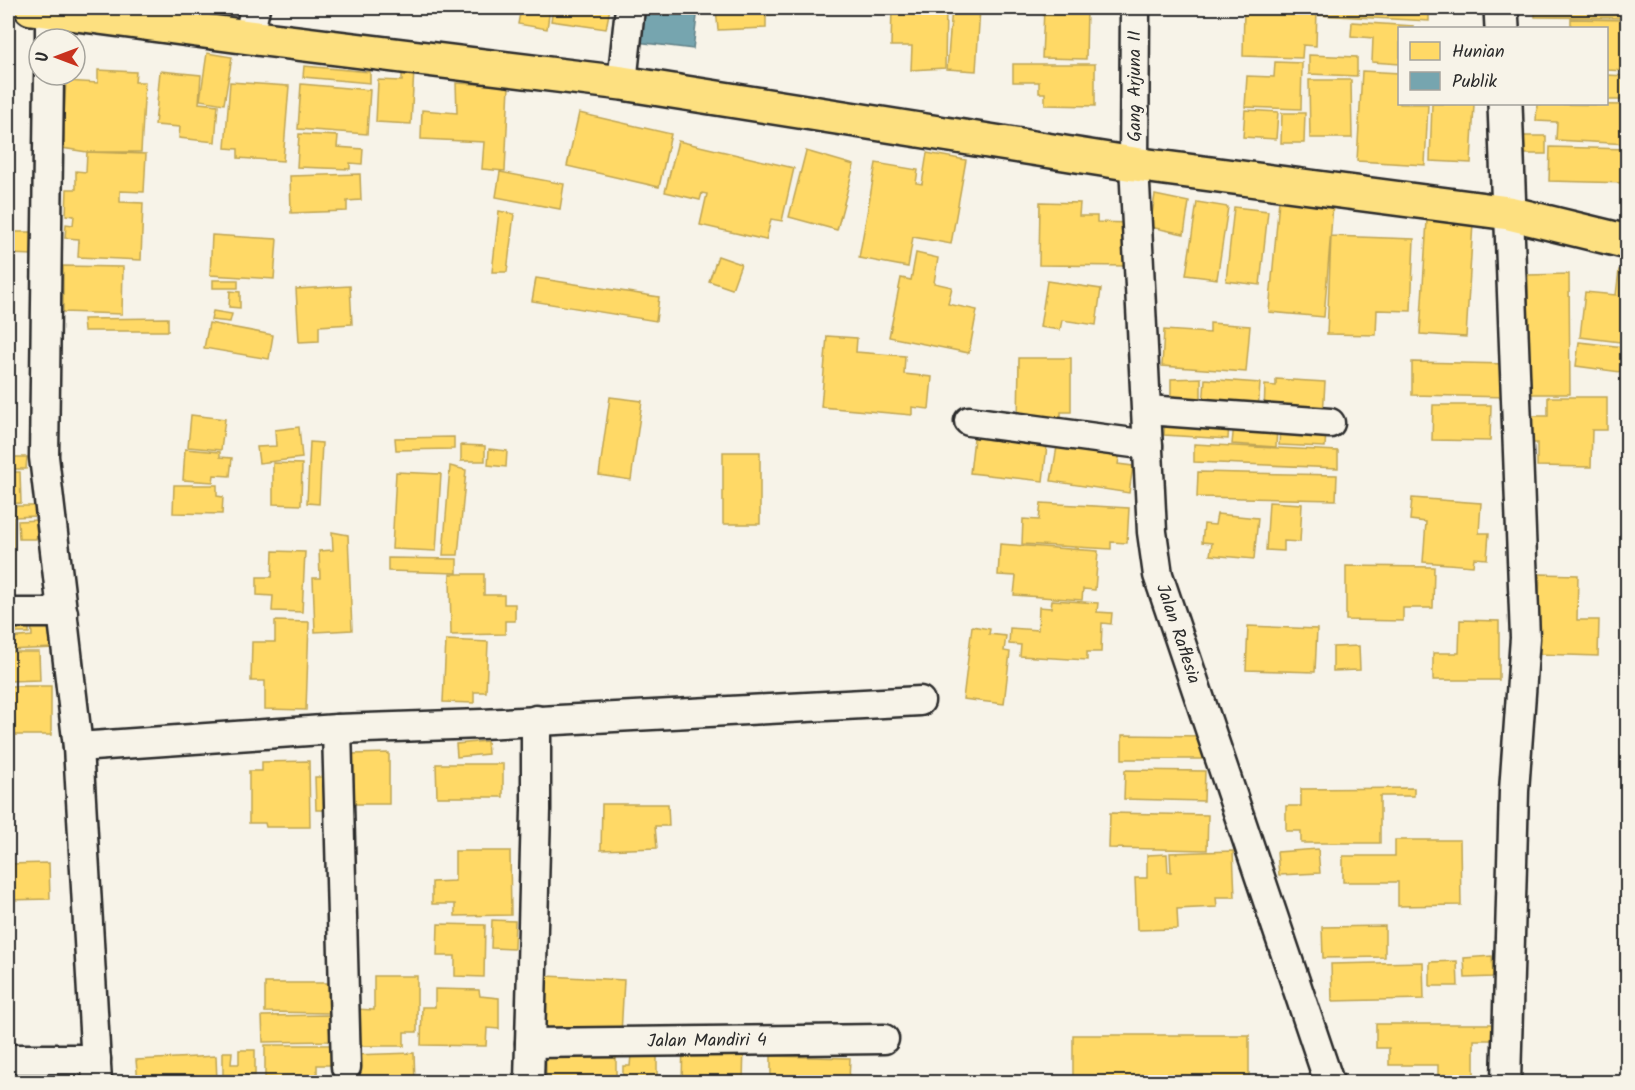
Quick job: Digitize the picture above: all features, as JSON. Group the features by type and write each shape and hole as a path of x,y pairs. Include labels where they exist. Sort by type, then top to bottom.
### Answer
{"main road":[{"path":"44,19 252,22 1134,164 1509,213 1628,242"}],"street":[{"path":"622,82 630,8"},
{"name":"Gang Arjuna II","path":"1134,164 1135,8"},
{"path":"1501,8 1502,27"},
{"path":"8,1059 96,1071 78,747 44,458 49,87"},
{"path":"1505,105 1525,638 1514,791 1506,1083"},
{"name":"Jalan Raflesia","path":"1134,164 1152,532 1158,575 1329,1083"},
{"path":"1146,410 1330,423"},
{"path":"969,421 1148,445"},
{"path":"8,613 63,613"},
{"path":"78,747 337,729 920,701"},
{"path":"529,1083 536,720"},
{"path":"337,729 346,1067"},
{"name":"Jalan Mandiri 4","path":"530,1043 884,1039"}],"building: Hunian":[{"path":"521,8 550,8 547,29 518,24"},
{"path":"553,8 610,8 606,29 551,21"},
{"path":"716,8 778,8 778,14 766,15 766,28 718,30"},
{"path":"892,8 946,8 945,68 911,70 912,46 891,46"},
{"path":"952,8 980,8 976,71 947,69"},
{"path":"1044,8 1087,8 1086,59 1042,58"},
{"path":"1244,8 1317,8 1316,46 1303,45 1302,58 1243,56"},
{"path":"1319,8 1429,8 1429,21 1318,15"},
{"path":"1535,8 1628,8 1628,18 1535,17"},
{"path":"1571,19 1628,20 1628,71 1608,70 1608,27 1571,27"},
{"path":"1352,22 1413,26 1398,27 1398,64 1372,62 1373,38 1351,36"},
{"path":"207,53 232,57 224,104 200,100"},
{"path":"1309,55 1357,57 1357,76 1309,74"},
{"path":"1275,62 1302,63 1301,109 1245,107 1247,76 1274,77"},
{"path":"1013,64 1095,64 1095,106 1045,105 1045,93 1039,93 1039,82 1013,82"},
{"path":"304,66 370,72 370,83 303,77"},
{"path":"98,70 136,72 135,82 145,82 141,152 87,152 62,148 66,87 87,87 87,82 98,83"},
{"path":"402,70 414,70 411,124 376,122 378,80 402,81"},
{"path":"160,71 201,75 199,103 218,105 215,142 179,138 180,127 155,125"},
{"path":"1362,71 1398,73 1398,105 1428,105 1425,165 1357,161"},
{"path":"1608,75 1628,76 1628,100 1608,100"},
{"path":"1309,80 1351,80 1352,138 1310,138"},
{"path":"230,82 289,86 283,161 238,158 238,149 225,148"},
{"path":"456,83 509,86 505,171 482,169 484,142 421,139 422,110 457,113"},
{"path":"301,84 370,90 367,134 298,129"},
{"path":"1432,105 1474,105 1471,163 1430,161"},
{"path":"1537,105 1628,105 1628,144 1556,140 1557,122 1536,121"},
{"path":"1245,110 1278,112 1276,139 1243,137"},
{"path":"579,113 671,134 659,187 567,166"},
{"path":"1282,113 1305,113 1304,143 1281,143"},
{"path":"299,134 338,136 337,147 363,149 362,164 350,163 350,169 297,167"},
{"path":"1518,136 1546,136 1546,154 1519,154"},
{"path":"678,141 794,168 782,221 771,219 766,240 700,225 707,194 702,193 700,200 665,192"},
{"path":"1550,147 1628,149 1628,183 1549,181"},
{"path":"806,151 854,165 837,230 789,217"},
{"path":"87,152 146,154 144,192 120,191 120,202 143,203 141,260 78,257 79,239 65,238 66,224 73,225 74,216 66,215 67,189 76,189 76,171 86,172"},
{"path":"927,153 966,160 951,244 913,237 908,267 859,258 876,163 918,170 916,183 922,184"},
{"path":"500,172 564,184 560,209 496,197"},
{"path":"360,174 361,200 347,201 347,211 291,213 290,176"},
{"path":"1155,195 1189,202 1184,234 1150,227"},
{"path":"1279,200 1333,205 1324,317 1269,312"},
{"path":"1040,202 1080,203 1079,216 1097,216 1097,222 1131,223 1130,266 1039,265"},
{"path":"1197,202 1228,207 1217,279 1186,275"},
{"path":"1234,207 1268,211 1260,285 1226,281"},
{"path":"499,211 514,214 507,272 492,272"},
{"path":"1427,220 1473,223 1466,337 1420,334"},
{"path":"8,232 34,232 34,255 8,254"},
{"path":"212,235 277,239 274,279 210,275"},
{"path":"1331,236 1414,239 1411,311 1377,310 1376,335 1327,334"},
{"path":"916,253 938,258 934,283 952,287 948,304 977,310 969,353 889,337 901,278 911,280"},
{"path":"718,256 741,264 732,289 709,281"},
{"path":"63,266 123,267 122,314 63,312"},
{"path":"1619,270 1628,271 1628,343 1580,337 1585,292 1616,295"},
{"path":"1569,274 1570,394 1529,394 1528,275"},
{"path":"536,278 659,297 656,321 532,301"},
{"path":"213,280 238,280 238,288 213,288"},
{"path":"1047,281 1101,289 1096,325 1062,320 1060,330 1040,327"},
{"path":"350,286 352,324 319,326 319,341 299,342 296,289"},
{"path":"230,291 240,292 240,308 229,307"},
{"path":"213,311 232,314 230,322 211,320"},
{"path":"168,318 168,331 84,331 83,319"},
{"path":"209,323 273,335 269,359 204,348"},
{"path":"1210,323 1250,326 1246,372 1162,366 1164,330 1210,333"},
{"path":"827,336 857,338 856,352 905,356 904,374 932,377 929,409 912,407 912,415 821,407"},
{"path":"1579,342 1624,347 1620,372 1576,366"},
{"path":"1019,358 1071,358 1071,412 1061,412 1061,425 1018,425"},
{"path":"1412,362 1510,364 1509,397 1412,395"},
{"path":"1201,378 1201,407 1171,408 1171,379"},
{"path":"1205,379 1260,383 1258,412 1203,407"},
{"path":"1276,379 1325,382 1323,416 1264,413 1265,385 1276,386"},
{"path":"610,397 642,401 631,480 599,475"},
{"path":"1548,397 1607,397 1607,430 1592,430 1591,467 1537,466 1537,443 1531,443 1531,416 1548,416"},
{"path":"1433,405 1491,405 1490,441 1432,440"},
{"path":"191,415 225,419 221,450 188,447"},
{"path":"1165,417 1229,421 1228,439 1164,435"},
{"path":"1234,424 1277,427 1276,447 1232,444"},
{"path":"299,427 302,458 259,463 257,447 276,446 275,430"},
{"path":"1280,429 1326,431 1325,447 1279,445"},
{"path":"454,437 454,449 396,450 395,438"},
{"path":"974,438 1047,446 1043,481 970,473"},
{"path":"1058,441 1120,452 1118,464 1133,466 1129,493 1051,481"},
{"path":"310,442 322,443 319,504 307,503"},
{"path":"1194,444 1338,451 1338,468 1194,462"},
{"path":"461,445 485,446 485,461 461,461"},
{"path":"185,449 220,452 220,457 232,458 230,476 214,475 213,482 183,480"},
{"path":"489,449 507,451 506,467 488,465"},
{"path":"723,452 760,452 760,524 723,524"},
{"path":"13,457 27,457 26,469 12,469"},
{"path":"273,463 302,464 301,505 273,504"},
{"path":"450,466 466,470 458,555 443,555"},
{"path":"8,472 20,472 21,503 9,504 10,512 8,512"},
{"path":"396,472 441,474 436,551 392,549"},
{"path":"1198,472 1337,475 1336,500 1197,497"},
{"path":"174,485 217,485 217,496 223,497 222,514 173,513"},
{"path":"1412,498 1481,503 1479,533 1489,533 1487,559 1474,558 1473,566 1423,562 1426,522 1410,520"},
{"path":"1269,502 1302,504 1300,542 1284,541 1284,551 1266,550"},
{"path":"1041,503 1129,508 1127,543 1111,542 1111,549 1022,544 1023,519 1039,520"},
{"path":"15,506 35,506 36,516 15,517"},
{"path":"1217,514 1258,518 1254,559 1210,555 1212,543 1202,542 1204,524 1215,525"},
{"path":"8,518 13,518 14,596 8,596"},
{"path":"39,520 36,539 19,539 18,521"},
{"path":"332,532 348,535 352,630 315,632 313,578 320,578 319,551 333,550"},
{"path":"1000,544 1098,551 1095,590 1083,589 1082,600 1014,595 1016,576 998,575"},
{"path":"273,551 305,552 302,612 272,611 273,596 257,595 257,577 272,577"},
{"path":"388,558 457,559 457,573 388,571"},
{"path":"1346,566 1434,567 1433,608 1403,608 1403,621 1346,620"},
{"path":"450,574 484,574 484,595 504,595 504,604 515,604 515,621 505,621 505,634 451,635"},
{"path":"1540,574 1578,575 1577,620 1599,620 1598,656 1537,654"},
{"path":"1052,600 1098,603 1097,612 1112,613 1111,624 1102,623 1101,652 1087,652 1087,660 1020,656 1021,645 1009,644 1010,628 1038,630 1039,607 1051,608"},
{"path":"31,616 54,616 54,648 8,650 8,638 32,636"},
{"path":"8,620 29,620 29,633 8,633"},
{"path":"1460,620 1499,621 1499,680 1433,680 1433,653 1459,653"},
{"path":"275,621 309,622 306,710 265,709 265,681 251,681 252,642 275,642"},
{"path":"972,626 990,629 989,634 1006,636 1004,651 1010,652 1004,704 963,699"},
{"path":"1248,626 1317,629 1315,672 1246,670"},
{"path":"446,640 488,642 486,692 474,692 474,703 443,702"},
{"path":"1359,646 1360,670 1333,671 1333,647"},
{"path":"8,652 39,652 40,680 8,681"},
{"path":"8,686 51,686 51,735 8,735"},
{"path":"1122,735 1206,736 1206,759 1122,759"},
{"path":"487,741 488,754 457,757 456,744"},
{"path":"389,753 389,804 353,804 352,754"},
{"path":"309,761 310,827 266,827 265,823 249,823 249,771 262,771 262,762"},
{"path":"436,764 503,764 503,797 437,797"},
{"path":"1125,770 1205,771 1204,801 1124,799"},
{"path":"315,777 334,777 335,810 316,810"},
{"path":"1414,788 1414,796 1380,796 1380,843 1301,843 1301,831 1286,831 1286,806 1301,806 1301,789"},
{"path":"602,804 668,804 669,826 655,826 657,848 601,850"},
{"path":"1110,813 1208,815 1207,850 1109,848"},
{"path":"1395,840 1460,840 1461,905 1398,906 1398,882 1343,882 1343,856 1395,856"},
{"path":"1318,849 1320,873 1279,875 1277,852"},
{"path":"455,851 510,851 511,915 455,916 455,904 432,904 432,882 455,881"},
{"path":"1233,851 1235,897 1216,897 1217,907 1177,909 1178,929 1137,930 1135,878 1147,878 1147,855 1167,854 1168,872 1171,872 1170,853"},
{"path":"49,863 50,899 8,900 8,864"},
{"path":"492,920 515,921 514,949 491,948"},
{"path":"438,924 485,925 484,977 455,976 455,956 437,956"},
{"path":"1385,926 1385,957 1323,958 1322,927"},
{"path":"1492,956 1493,977 1465,978 1464,958"},
{"path":"1457,961 1458,986 1430,986 1430,962"},
{"path":"1423,962 1424,999 1332,1001 1331,964"},
{"path":"374,976 417,976 417,1032 404,1032 404,1046 355,1046 355,1009 374,1010"},
{"path":"547,976 624,980 621,1035 544,1032"},
{"path":"265,983 331,983 330,1013 265,1012"},
{"path":"435,989 479,990 480,996 499,998 499,1029 487,1028 486,1046 421,1045 422,1007 435,1007"},
{"path":"329,1015 330,1041 263,1042 262,1016"},
{"path":"1376,1024 1499,1024 1499,1040 1474,1040 1474,1079 1438,1080 1438,1065 1389,1065 1389,1048 1376,1048"},
{"path":"1073,1035 1249,1035 1249,1082 1073,1082"},
{"path":"683,1044 744,1046 743,1082 682,1082"},
{"path":"265,1045 333,1045 333,1065 317,1065 317,1082 265,1082"},
{"path":"239,1050 255,1050 255,1075 223,1075 223,1052 232,1052 231,1064 239,1064"},
{"path":"616,1051 616,1082 546,1082 546,1053"},
{"path":"414,1053 415,1082 353,1082 352,1055"},
{"path":"631,1055 657,1055 657,1082 623,1082 623,1066 630,1066"},
{"path":"216,1056 217,1082 138,1082 136,1060"},
{"path":"771,1056 850,1058 849,1082 771,1082"},
{"path":"42,1063 60,1064 59,1082 42,1082"},
{"path":"34,1071 34,1082 8,1082 8,1072"}],"building: Publik":[{"path":"633,8 698,8 693,49 629,41"}]}
